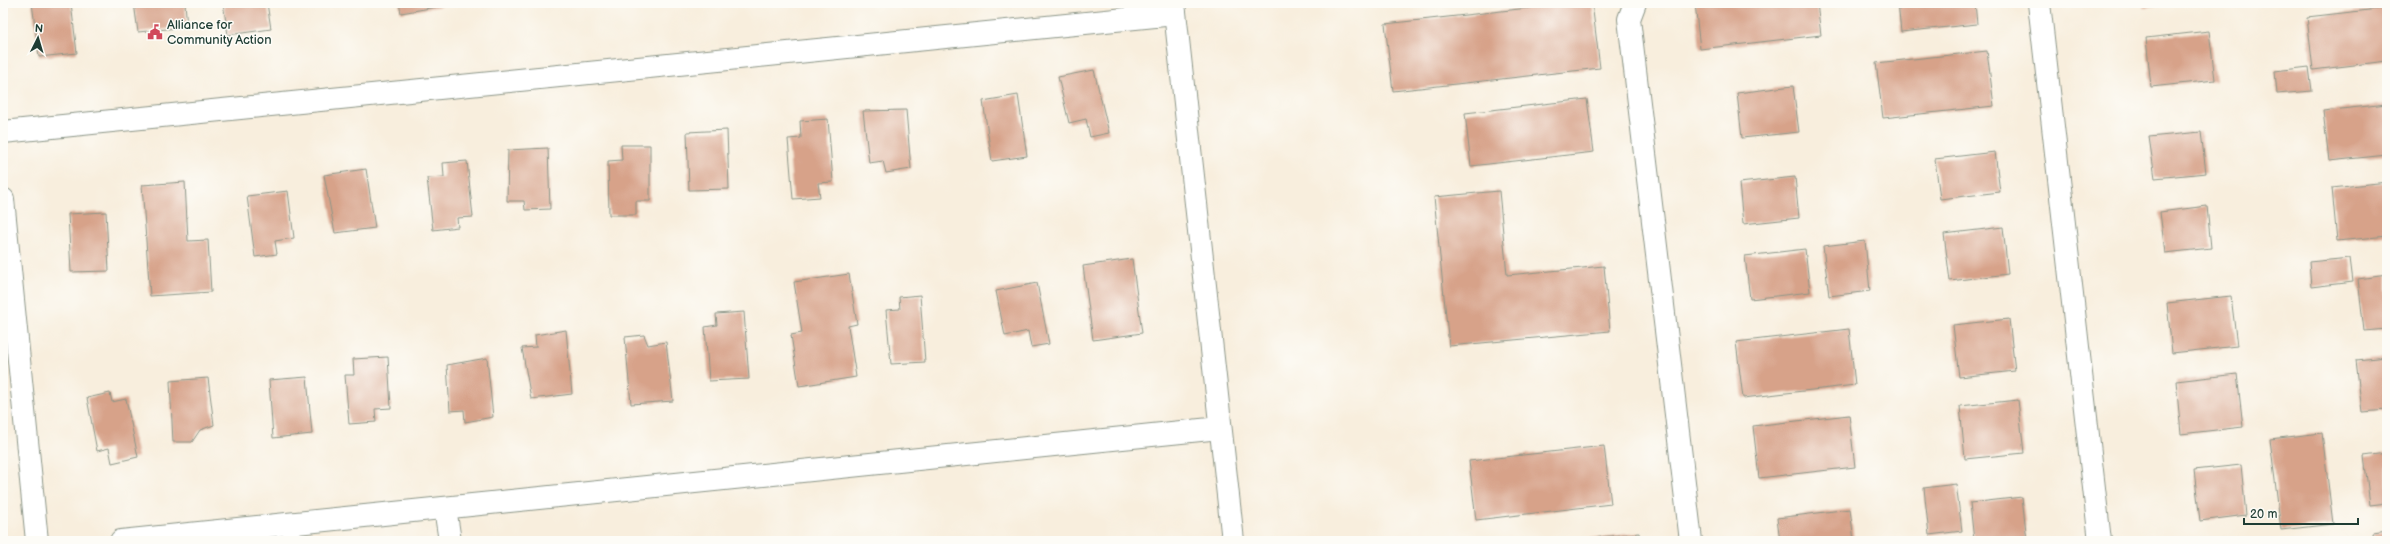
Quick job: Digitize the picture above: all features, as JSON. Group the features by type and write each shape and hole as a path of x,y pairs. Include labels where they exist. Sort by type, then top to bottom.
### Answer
{"street":[{"path":"1635,3 1629,19 1691,541"},
{"path":"2039,3 2100,541"},
{"path":"3,132 1174,8 1233,541"},
{"path":"3,199 37,541"},
{"path":"120,541 1220,428"},
{"path":"445,508 450,541"}],"building":[{"path":"32,3 71,3 77,53 39,57"},
{"path":"134,3 185,3 187,27 138,32"},
{"path":"223,3 267,3 271,29 228,35"},
{"path":"399,3 442,3 442,6 401,13"},
{"path":"1573,3 1592,3 1600,68 1393,91 1385,24"},
{"path":"1695,3 1817,3 1821,35 1700,49"},
{"path":"1898,3 1975,3 1977,24 1901,32"},
{"path":"2144,3 2173,3 2173,4 2144,7"},
{"path":"2387,8 2387,61 2313,70 2307,17"},
{"path":"2209,31 2215,80 2151,87 2146,38"},
{"path":"1987,51 1994,106 1883,118 1876,63"},
{"path":"2309,67 2312,91 2277,94 2275,71"},
{"path":"1094,70 1109,133 1090,137 1086,119 1069,123 1058,77"},
{"path":"1793,86 1799,132 1742,138 1737,93"},
{"path":"1018,95 1027,156 992,161 983,101"},
{"path":"1587,99 1594,152 1471,166 1465,113"},
{"path":"2387,104 2387,155 2329,161 2323,111"},
{"path":"906,110 911,169 886,173 883,161 869,163 863,111"},
{"path":"828,119 833,182 818,183 820,197 793,199 788,139 801,138 800,121"},
{"path":"727,130 729,189 689,190 687,132"},
{"path":"2201,132 2206,173 2155,178 2149,137"},
{"path":"621,145 650,145 650,201 636,201 636,215 609,215 608,161 622,160"},
{"path":"548,148 550,209 525,210 524,201 507,201 508,150"},
{"path":"1995,152 2000,192 1940,199 1935,159"},
{"path":"467,161 473,217 457,218 458,227 433,230 427,178 444,177 443,163"},
{"path":"366,169 375,228 335,233 324,175"},
{"path":"1795,177 1799,218 1743,224 1739,183"},
{"path":"185,182 188,241 208,240 211,292 150,296 142,185"},
{"path":"2387,182 2387,236 2337,241 2332,188"},
{"path":"288,191 294,238 275,241 277,254 255,257 247,196"},
{"path":"1499,191 1507,275 1604,266 1610,331 1449,346 1434,197"},
{"path":"2207,206 2211,248 2165,253 2160,212"},
{"path":"106,212 109,271 71,272 68,214"},
{"path":"2003,227 2008,274 1950,281 1944,234"},
{"path":"1865,241 1870,291 1829,296 1823,246"},
{"path":"1805,249 1810,292 1750,299 1745,256"},
{"path":"2350,258 2353,282 2311,287 2309,262"},
{"path":"1132,259 1142,333 1093,340 1083,266"},
{"path":"849,274 857,324 848,326 856,377 799,386 791,335 802,333 794,282"},
{"path":"2387,275 2387,329 2364,331 2358,279"},
{"path":"1037,283 1049,344 1031,347 1028,331 1005,336 996,291"},
{"path":"920,295 925,362 891,364 886,310 900,309 899,297"},
{"path":"2231,296 2237,346 2172,353 2167,303"},
{"path":"744,312 749,379 709,381 705,327 717,325 716,314"},
{"path":"2009,319 2015,371 1959,377 1953,325"},
{"path":"1849,329 1855,385 1743,398 1736,342"},
{"path":"566,330 572,394 531,399 522,348 536,347 535,335"},
{"path":"644,335 648,345 666,342 673,401 631,404 625,337"},
{"path":"388,357 391,408 375,409 376,422 349,424 345,375 354,375 353,359"},
{"path":"2387,357 2387,410 2362,412 2356,360"},
{"path":"487,358 493,417 465,422 464,410 450,411 447,365"},
{"path":"2237,374 2243,427 2181,434 2176,381"},
{"path":"307,377 312,434 273,438 269,380"},
{"path":"208,378 214,425 200,430 192,442 173,442 170,381"},
{"path":"110,393 112,402 126,399 138,457 112,463 109,448 97,451 87,398"},
{"path":"2018,400 2024,453 1965,459 1960,406"},
{"path":"1849,415 1855,467 1759,478 1753,426"},
{"path":"2322,433 2333,524 2281,530 2270,439"},
{"path":"1604,446 1611,504 1476,520 1469,461"},
{"path":"2387,453 2387,503 2370,505 2364,456"},
{"path":"2241,465 2246,515 2200,521 2194,470"},
{"path":"1956,484 1962,531 1929,535 1924,488"},
{"path":"2022,497 2027,540 1974,541 1970,503"},
{"path":"1850,509 1854,541 1780,541 1777,518"},
{"path":"2387,531 2387,541 2374,541 2373,533"},
{"path":"1639,533 1640,541 1573,540"}],"place":[{"name":"Alliance for Community Action","path":"155,32"}]}
